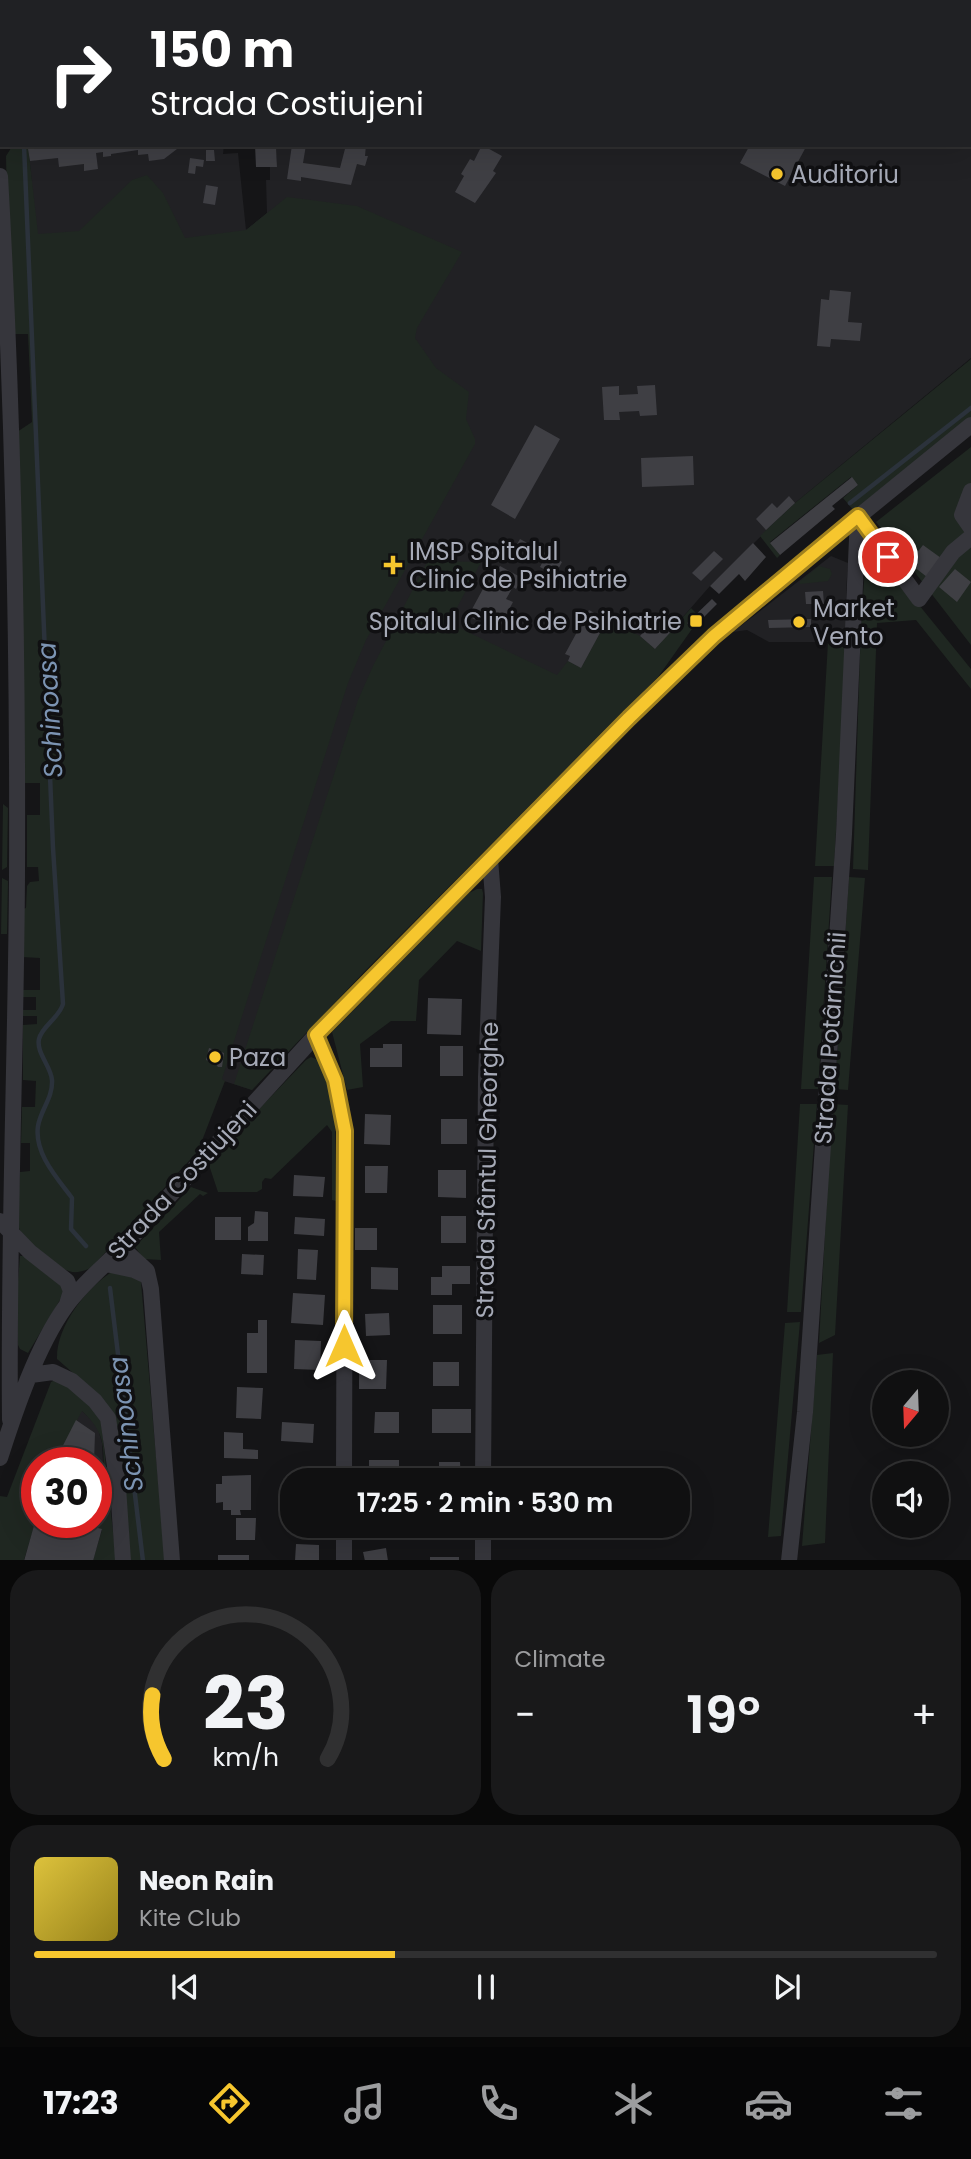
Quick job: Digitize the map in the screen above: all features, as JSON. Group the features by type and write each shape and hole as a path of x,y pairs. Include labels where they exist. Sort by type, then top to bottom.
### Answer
{"street":[{"path":"0,176 17,874 10,1426"},
{"name":"Strada Costiujeni","path":"0,1458 38,1358 66,1306 316,1035 612,734 714,636 971,425"},
{"path":"971,491 962,515 971,528"},
{"path":"858,516 919,599 953,552 971,537"},
{"name":"Strada Potârnichii","path":"789,1560 805,1412 845,822 858,516"},
{"name":"Strada Sfântul Gheorghe","path":"483,1468 486,1077 493,897 490,859"},
{"path":"316,1035 335,1080 345,1131 344,1468"},
{"path":"0,1221 30,1252 67,1281 71,1292 66,1306"},
{"path":"122,1248 147,1271 149,1278 172,1560"},
{"path":"11,1270 21,1253 30,1252"},
{"path":"106,1264 134,1270 149,1278"},
{"path":"67,1281 89,1279"},
{"path":"9,1351 16,1361 27,1364 38,1358"},
{"path":"32,1375 53,1372 72,1381 95,1401 108,1418 113,1440 123,1560"},
{"path":"344,1538 344,1560"},
{"path":"483,1538 483,1560"}],"shaded area":[{"path":"12,147 28,147 38,234 79,231 132,180 147,175 163,193 185,238 246,230 287,197 357,206 462,252 417,328 415,338 436,368 469,392 466,419 475,439 475,444 366,640 348,683 222,1079 225,1081 198,1151 91,1268 77,1272 56,1265 33,1247 19,1228 17,1215 20,1172 30,1171 30,1143 21,1143 22,1107 35,1107 36,1081 23,1080 23,1025 37,1024 37,1016 23,1016 22,1010 36,1010 36,997 22,997 22,990 40,990 40,958 22,957 22,909 26,908 27,886 30,882 39,881 38,867 27,867 27,815 40,815 40,783 24,783 17,432 32,422 28,334 15,334 6,156"},
{"name":"IMSP Spitalul Clinic de Psihiatrie","path":"28,147 224,147 223,154 238,153 246,230 267,213 266,180 270,180 270,167 277,167 276,147 971,147 971,358 795,503 710,586 252,1090 74,1033 37,234"},
{"path":"971,359 971,417 854,511 843,498 858,485 851,477 770,542 780,555 777,558 760,536 795,503"},
{"path":"971,447 971,645 876,522"},
{"path":"867,541 971,669 971,689 916,620 877,623 868,870 853,869 861,624"},
{"path":"831,556 848,563 847,642 769,642 747,630 733,632"},
{"path":"430,561 481,562 449,623 557,675 568,661 581,668 607,620 640,636 655,649 691,608 697,614 687,623 692,629 658,677 365,971 252,1090 234,1084 358,700 373,666"},
{"path":"819,566 830,569 832,574 828,581 800,584 800,581"},
{"path":"828,642 847,642 834,866 815,866"},
{"path":"3,804 8,808 7,867 2,870"},
{"path":"814,877 832,877 818,1089 801,1089"},
{"path":"849,877 865,878 848,1090 835,1089"},
{"path":"2,878 8,881 7,934 1,934"},
{"path":"482,889 483,893 481,951 457,941 419,980 416,1021 391,1021 360,1044 363,1087 347,1090 332,1032 469,893"},
{"path":"311,1057 323,1062 335,1122 336,1201 332,1200 332,1132 327,1125 271,1179 265,1178 262,1189 257,1192 218,1192 209,1165 212,1158"},
{"path":"800,1104 817,1104 801,1312 787,1312"},
{"path":"832,1104 848,1105 835,1335 819,1343"},
{"path":"191,1187 208,1193 203,1196 200,1194 159,1232 161,1260 144,1259 135,1247"},
{"path":"20,1256 25,1256 66,1290 28,1353 18,1345 17,1294"},
{"path":"113,1271 129,1272 141,1282 165,1560 128,1560 118,1434 111,1410 57,1359 62,1334 74,1309 93,1287"},
{"path":"800,1322 781,1536 768,1537 785,1323"},
{"path":"833,1353 825,1543 802,1546 817,1355"},
{"path":"57,1379 87,1401 101,1419 104,1447 96,1427 82,1411 63,1447 26,1447 51,1382"},
{"path":"81,1410 97,1425 102,1447 62,1447"},
{"path":"21,1460 21,1538 31,1538 24,1560 0,1560 0,1496 7,1497"},
{"path":"112,1522 116,1560 93,1560 100,1538 112,1538"}],"building":[{"path":"177,147 164,159 149,161 148,154 138,155 138,150 103,157 103,152 96,153 98,169 84,171 84,164 59,167 58,158 30,161 28,149"},
{"path":"255,147 276,147 277,167 256,167"},
{"path":"292,147 306,147 303,163 340,168 345,147 366,147 365,156 368,156 365,166 357,164 351,185 301,177 301,181 287,179"},
{"path":"481,147 502,156 493,171 496,173 475,203 455,192 470,159 474,161"},
{"name":"Auditoriu","path":"749,147 806,147 785,186 740,163"},
{"path":"206,150 214,150 215,161 206,161"},
{"path":"190,158 204,160 203,167 196,166 195,174 188,173"},
{"path":"206,185 218,187 215,205 203,203"},
{"path":"830,290 851,292 848,322 862,323 860,341 831,339 830,347 817,346 821,299 829,300"},
{"path":"655,385 657,415 640,416 639,411 619,412 620,420 604,420 602,387 619,386 619,395 638,394 637,386"},
{"path":"535,425 560,439 515,519 491,505"},
{"path":"693,456 694,485 642,487 641,458"},
{"path":"852,477 858,485 832,506 835,509 780,555 770,543"},
{"path":"789,496 795,503 766,530 756,519 772,503 777,508"},
{"path":"520,539 562,562 555,575 540,567 543,561 516,546"},
{"path":"753,543 766,557 745,581 739,574 719,594 710,586"},
{"path":"923,545 941,558 927,577 909,563"},
{"path":"714,551 723,559 701,581 692,573"},
{"path":"500,566 522,578 506,599 513,602 500,627 497,625 495,630 472,618 475,613 471,611 484,587 490,590"},
{"path":"955,569 971,582 957,602 939,587"},
{"path":"823,591 824,604 806,604 805,592"},
{"path":"712,599 717,604 692,629 687,623"},
{"path":"664,609 679,623 655,649 640,636"},
{"path":"589,610 607,620 581,668 568,661 570,656 565,654"},
{"path":"811,619 811,627 769,628 768,620"},
{"path":"428,998 462,999 461,1035 427,1034"},
{"path":"383,1044 402,1044 402,1067 370,1067 370,1048 383,1048"},
{"path":"440,1046 463,1046 463,1076 440,1076"},
{"name":"Paza","path":"209,1048 224,1053 222,1067 206,1060"},
{"path":"365,1114 391,1115 390,1145 364,1144"},
{"path":"441,1119 467,1119 467,1144 441,1144"},
{"path":"365,1166 388,1166 387,1193 365,1193"},
{"path":"438,1170 466,1170 466,1198 438,1197"},
{"path":"294,1175 325,1177 323,1197 293,1196"},
{"path":"255,1211 268,1212 268,1241 248,1241 248,1227 254,1223"},
{"path":"441,1216 466,1216 466,1243 441,1243"},
{"path":"215,1217 241,1217 241,1240 215,1240"},
{"path":"295,1217 325,1219 324,1236 294,1234"},
{"path":"355,1228 377,1228 377,1250 355,1250"},
{"path":"298,1249 318,1250 316,1280 297,1279"},
{"path":"242,1254 264,1255 263,1275 241,1274"},
{"path":"442,1266 470,1266 470,1284 452,1284 452,1295 431,1295 431,1277 442,1277"},
{"path":"371,1267 398,1268 398,1290 371,1289"},
{"path":"293,1293 325,1295 323,1325 291,1323"},
{"path":"433,1305 462,1305 462,1334 433,1334"},
{"path":"389,1313 390,1335 366,1336 365,1314"},
{"path":"258,1320 267,1320 267,1373 247,1373 247,1333 258,1333"},
{"path":"295,1340 321,1341 320,1370 294,1369"},
{"path":"359,1360 387,1360 386,1389 359,1389"},
{"path":"433,1362 459,1362 459,1386 433,1386"},
{"path":"237,1387 263,1388 261,1419 236,1418"},
{"path":"432,1409 471,1409 471,1433 432,1433"},
{"path":"375,1412 399,1412 399,1433 374,1433"},
{"path":"76,1420 95,1433 95,1447 62,1447"},
{"path":"282,1422 314,1424 313,1443 281,1441"},
{"path":"224,1432 243,1433 243,1449 258,1450 258,1459 224,1458"},
{"path":"369,1460 399,1460 399,1468 369,1468"},
{"path":"439,1462 460,1462 460,1468 439,1468"},
{"path":"251,1475 251,1510 240,1510 241,1515 231,1515 231,1510 223,1510 223,1502 216,1503 216,1484 222,1484 222,1476"},
{"path":"236,1518 256,1518 255,1540 236,1540"},
{"path":"30,1538 99,1538 93,1560 24,1560"},
{"path":"296,1544 319,1545 319,1560 295,1560"},
{"path":"386,1548 388,1560 365,1560 363,1552"},
{"path":"218,1555 249,1555 249,1560 218,1560"},
{"path":"430,1557 459,1557 459,1560 430,1560"}],"waterway":[{"name":"Schinoasa","path":"24,147 53,848 63,1004 39,1039 52,1080 51,1092 38,1126 38,1136 48,1165 72,1198 71,1229 86,1246"},
{"path":"850,503 971,408"},
{"name":"Schinoasa","path":"110,1288 143,1560"}],"place":[{"name":"Auditoriu","path":"777,174"},
{"name":"IMSP Spitalul Clinic de Psihiatrie","path":"393,565"},
{"name":"Spitalul Clinic de Psihiatrie","path":"696,621"},
{"name":"Market Vento","path":"799,622"},
{"name":"Paza","path":"215,1057"}],"route":[{"path":"344,1346 345,1131 335,1080 316,1035 612,734 714,636 802,560 858,516 888,557"}]}
